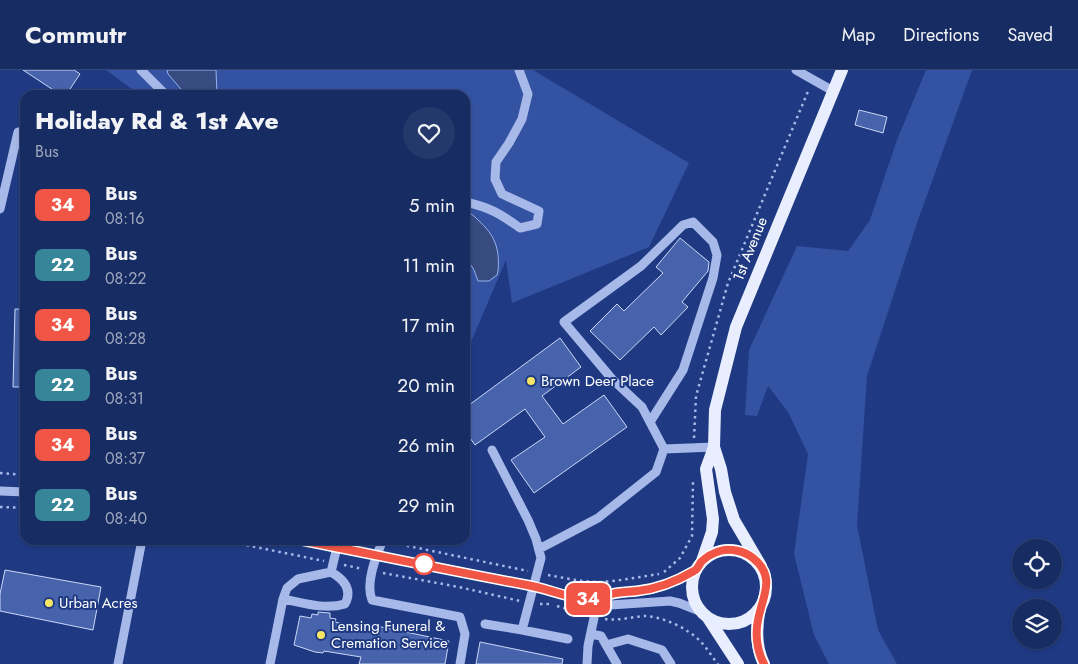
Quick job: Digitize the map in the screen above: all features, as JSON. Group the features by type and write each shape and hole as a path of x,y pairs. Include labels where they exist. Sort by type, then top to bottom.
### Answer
{"main road":[{"name":"1st Avenue","path":"761,566 734,520 714,447 715,410 736,327 842,70"},
{"name":"1st Avenue","path":"699,566 712,532 713,519 706,470 714,447"},
{"path":"738,664 696,603 692,592 692,581 699,566 711,554 722,550 744,552 761,566 766,576 767,587 765,598 760,608 756,632 764,664"},
{"path":"705,615 719,623 730,624 742,622 760,608"}],"street":[{"path":"141,70 161,90"},
{"path":"470,203 485,206 520,228 537,224 539,211 502,194 495,179 496,162 522,119 528,94 519,70"},
{"path":"796,70 833,91"},
{"path":"0,209 18,132"},
{"path":"539,550 598,518 656,472 664,449 642,407 612,378 564,322 641,266 683,225 694,222 713,242 717,255 713,278 683,370 650,422"},
{"path":"664,449 714,447"},
{"path":"492,450 528,520 536,538 541,558 532,586 522,630"},
{"path":"0,491 20,492"},
{"path":"118,664 141,545"},
{"path":"326,545 532,586 573,597 598,599 610,605 670,601 705,615"},
{"path":"380,545 376,554 369,592 372,600 460,616 465,634 460,664"},
{"path":"331,572 337,547"},
{"path":"598,599 611,594 652,589 667,584 699,566"},
{"path":"270,664 283,599 288,588 298,580 331,572 346,585 349,593 345,604 338,606 319,606 283,599"},
{"path":"587,664 588,646 598,599"},
{"path":"485,624 568,639"},
{"path":"591,634 601,636 618,664"},
{"path":"606,645 628,640 662,650 671,664"}],"path":[{"path":"0,473 20,475"},
{"path":"0,507 20,508"},
{"path":"406,545 572,580 599,582 663,573"},
{"path":"666,621 679,626 700,640 718,664"}],"shaded area":[{"path":"106,70 533,70 689,163 649,247 512,303 506,260 470,344 470,90 133,90"},
{"path":"167,70 216,70 217,90 182,90 168,74"},
{"path":"926,70 972,70 917,223 867,376 857,525 878,630 897,664 829,664 814,635 794,554 808,454 788,412 768,386 757,416 745,415 749,350 797,246 848,251 870,220 897,140"},
{"path":"470,214 489,231 495,243 498,256 497,275 489,281 478,281 470,264"}],"building":[{"path":"23,70 74,70 80,74 69,90 53,90"},
{"path":"859,110 887,117 883,133 855,125"},
{"path":"680,238 709,262 708,271 682,302 688,307 661,335 654,327 620,360 590,331 617,304 624,311 663,273 656,267"},
{"path":"15,309 20,309 20,387 13,387"},
{"path":"560,338 581,367 542,396 563,424 604,395 627,427 534,493 511,460 545,437 525,409 475,445 470,438 470,404"},
{"name":"Urban Acres","path":"5,570 101,587 93,630 0,611 0,594"},
{"path":"318,612 330,613 330,618 336,619 335,622 366,629 367,624 449,641 445,664 359,664 361,657 324,651 323,653 315,652 294,645 300,616 311,618 312,614 318,615"},
{"path":"480,642 563,659 562,664 476,664"}],"bus line":[{"name":"34","path":"326,545 588,599 599,599 611,594 652,589 696,570 711,554 722,550 744,552 761,566 766,576 767,587 765,598 760,608 756,632 764,664"}],"place":[{"name":"Brown Deer Place","path":"531,381"},
{"name":"Urban Acres","path":"49,603"},
{"name":"Lensing Funeral & Cremation Service","path":"321,635"}]}
